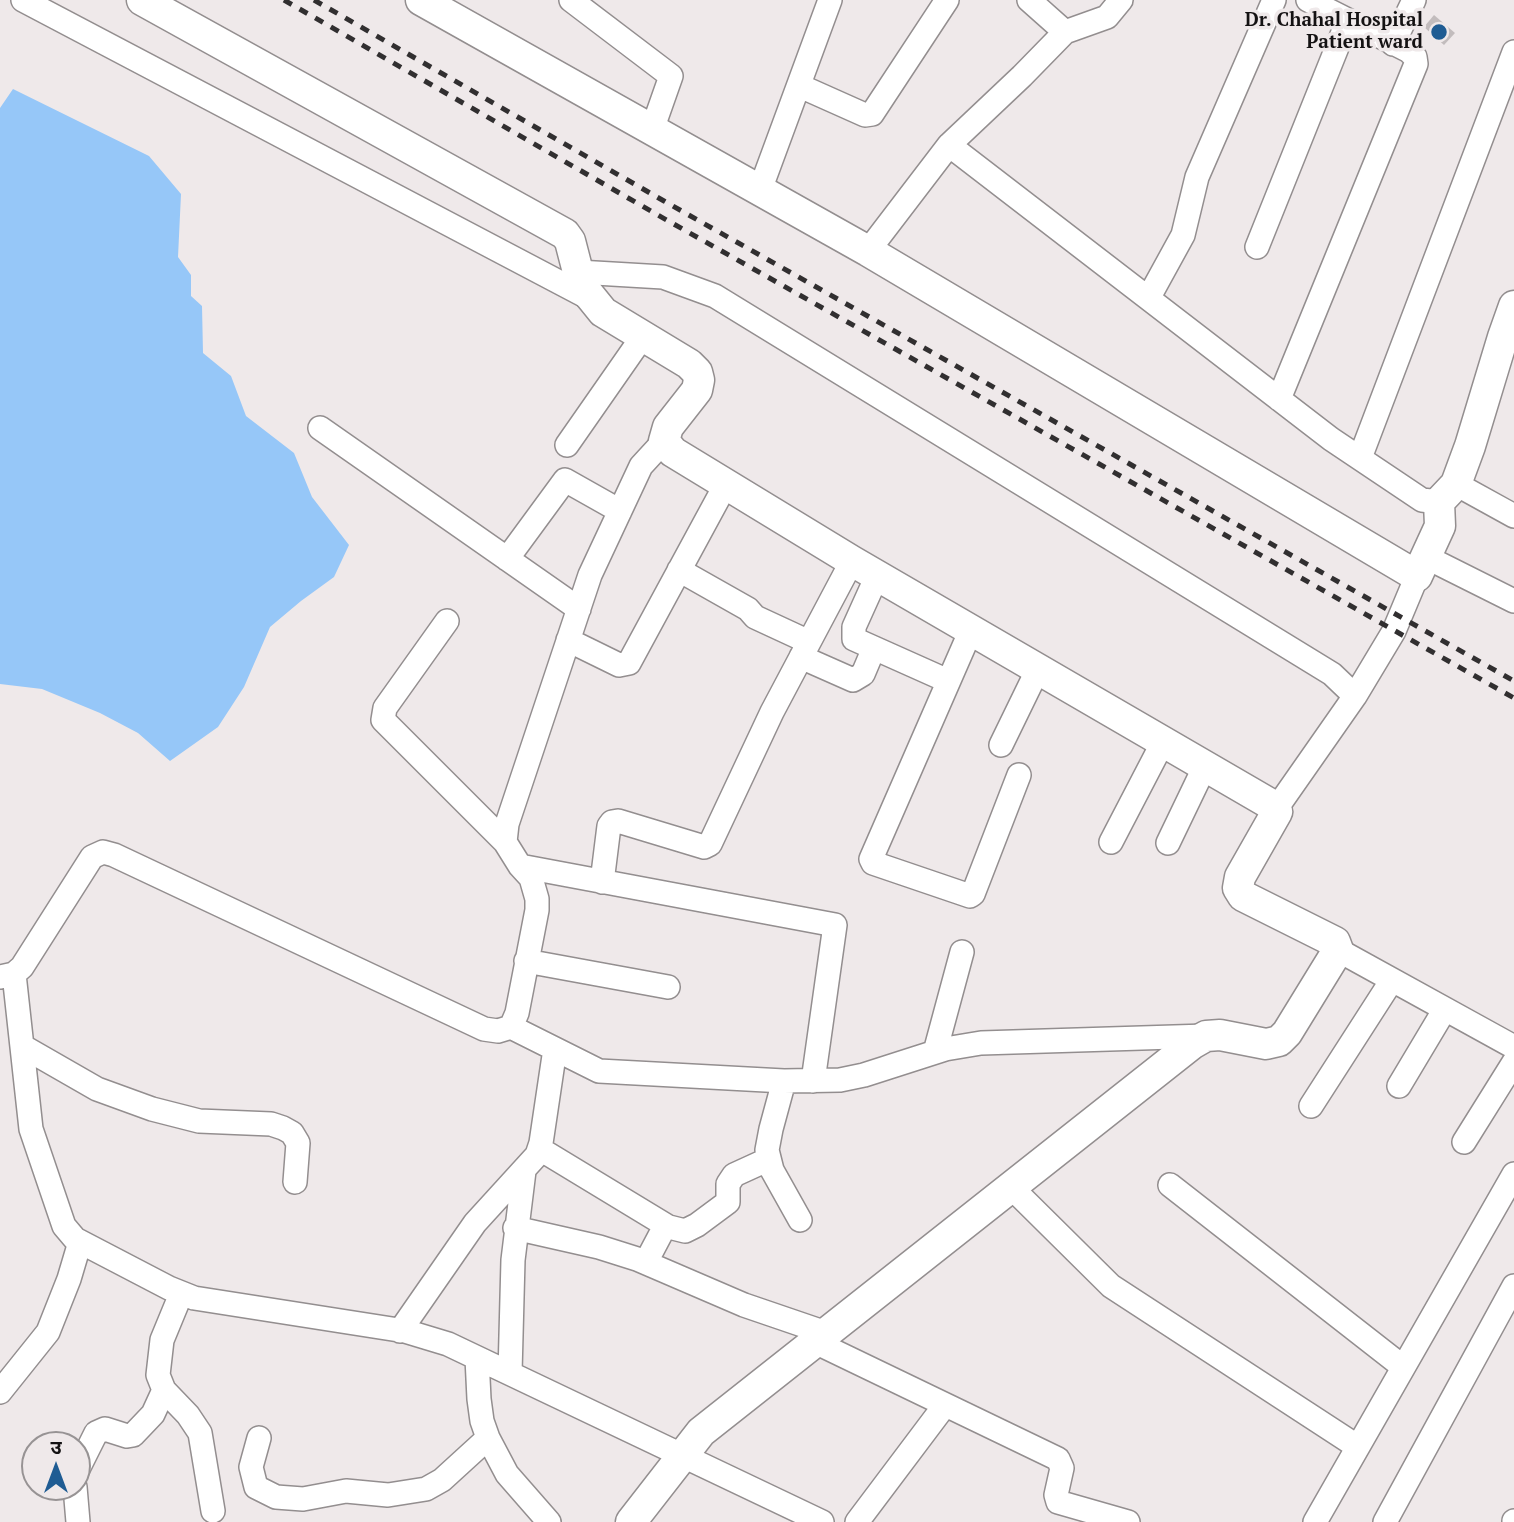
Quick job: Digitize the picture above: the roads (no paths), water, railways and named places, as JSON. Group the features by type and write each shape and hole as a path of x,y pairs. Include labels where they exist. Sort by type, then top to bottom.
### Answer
{"main road":[{"path":"142,0 565,234 570,241 578,272 593,300 603,312 689,364 697,372 697,390 668,427 664,442 673,452 864,568 1276,808 1277,813 1240,877 1238,888 1243,896 1335,942 1338,950 1287,1033 1279,1041 1266,1044 1220,1035 1206,1036 1192,1044 701,1432 631,1522"},
{"path":"421,0 1422,566 1440,526 1447,493 1470,446 1514,306"}],"street":[{"path":"23,0 593,300"},
{"path":"571,0 671,76 652,130"},
{"path":"760,190 830,0"},
{"path":"800,86 865,115 872,114 947,0"},
{"path":"1029,0 1065,32"},
{"path":"868,251 949,145 1065,32 1107,17 1121,0"},
{"path":"1149,297 1183,235 1197,177 1274,0"},
{"path":"1394,44 1414,0"},
{"path":"1279,398 1416,64 1412,54 1315,2"},
{"path":"1257,247 1348,20"},
{"path":"1360,458 1514,52"},
{"path":"949,145 1331,439 1422,500 1447,493 1514,516"},
{"path":"578,272 663,277 715,296 1332,674 1355,696"},
{"path":"567,445 643,336"},
{"path":"320,428 579,610"},
{"path":"505,842 507,824 590,575 641,467 664,442"},
{"path":"508,559 565,480 620,511"},
{"path":"568,640 619,665 627,664 726,484"},
{"path":"1276,808 1355,696 1394,631 1422,566 1514,601"},
{"path":"864,568 854,639 948,681"},
{"path":"602,882 609,826 612,822 618,821 708,847 772,712 805,650 864,568"},
{"path":"679,570 748,610 853,680 863,674 874,648"},
{"path":"447,621 385,708 383,720 505,842 531,878 537,910 517,1013 511,1027"},
{"path":"971,630 870,859 873,863 970,896 1019,775"},
{"path":"1001,745 1038,669"},
{"path":"1111,842 1163,742"},
{"path":"1168,844 1205,766"},
{"path":"0,1004 7,976 22,967 92,858 103,852 484,1029 498,1031 511,1027 588,1067 610,1072 784,1081 840,1080 935,1052 981,1043 1206,1036"},
{"path":"520,866 835,925 813,1081"},
{"path":"1338,950 1514,1047"},
{"path":"935,1052 962,951"},
{"path":"526,961 668,987"},
{"path":"7,976 22,1046 32,1129 64,1226 70,1235 80,1242 181,1294 400,1331 437,1340 822,1522"},
{"path":"1311,1107 1392,980"},
{"path":"1399,1086 1445,1009"},
{"path":"22,1046 97,1089 152,1109 199,1121 271,1124 283,1128 292,1133 298,1143 295,1182"},
{"path":"400,1331 475,1223 531,1164 540,1149 555,1049"},
{"path":"1464,1142 1514,1062"},
{"path":"784,1081 767,1150 772,1170 800,1220"},
{"path":"540,1149 674,1230 685,1231 728,1202 729,1184 734,1175 769,1159"},
{"path":"510,1373 515,1228 524,1171"},
{"path":"1315,1522 1514,1174"},
{"path":"1170,1185 1403,1367"},
{"path":"1011,1187 1111,1286 1358,1447"},
{"path":"646,1262 667,1226"},
{"path":"515,1228 646,1262 820,1338 945,1405 1058,1459 1062,1468 1056,1495 1058,1502 1128,1522"},
{"path":"0,1392 48,1332 80,1242"},
{"path":"1385,1522 1514,1286"},
{"path":"181,1294 162,1340 158,1375 164,1390 188,1415 200,1433 213,1511"},
{"path":"477,1358 480,1410 488,1438 507,1474 549,1522"},
{"path":"91,1443 96,1433 104,1429 127,1436 133,1435 153,1413 164,1390"},
{"path":"857,1522 945,1405"},
{"path":"259,1438 251,1467 257,1487 276,1497 303,1499 346,1491 388,1495 426,1489 442,1480 488,1438"},
{"path":"76,1501 78,1522"}],"water":[{"path":"13,89 149,156 181,194 178,257 191,275 191,296 202,306 203,353 231,376 246,416 294,453 312,497 349,545 334,577 270,627 244,687 218,727 170,761 138,733 100,713 42,689 0,684 0,108"}],"railway":[{"path":"284,0 656,214 1514,698"},
{"path":"314,0 1514,681"}],"place":[{"name":"Dr. Chahal Hospital Patient ward","path":"1439,32"}]}
